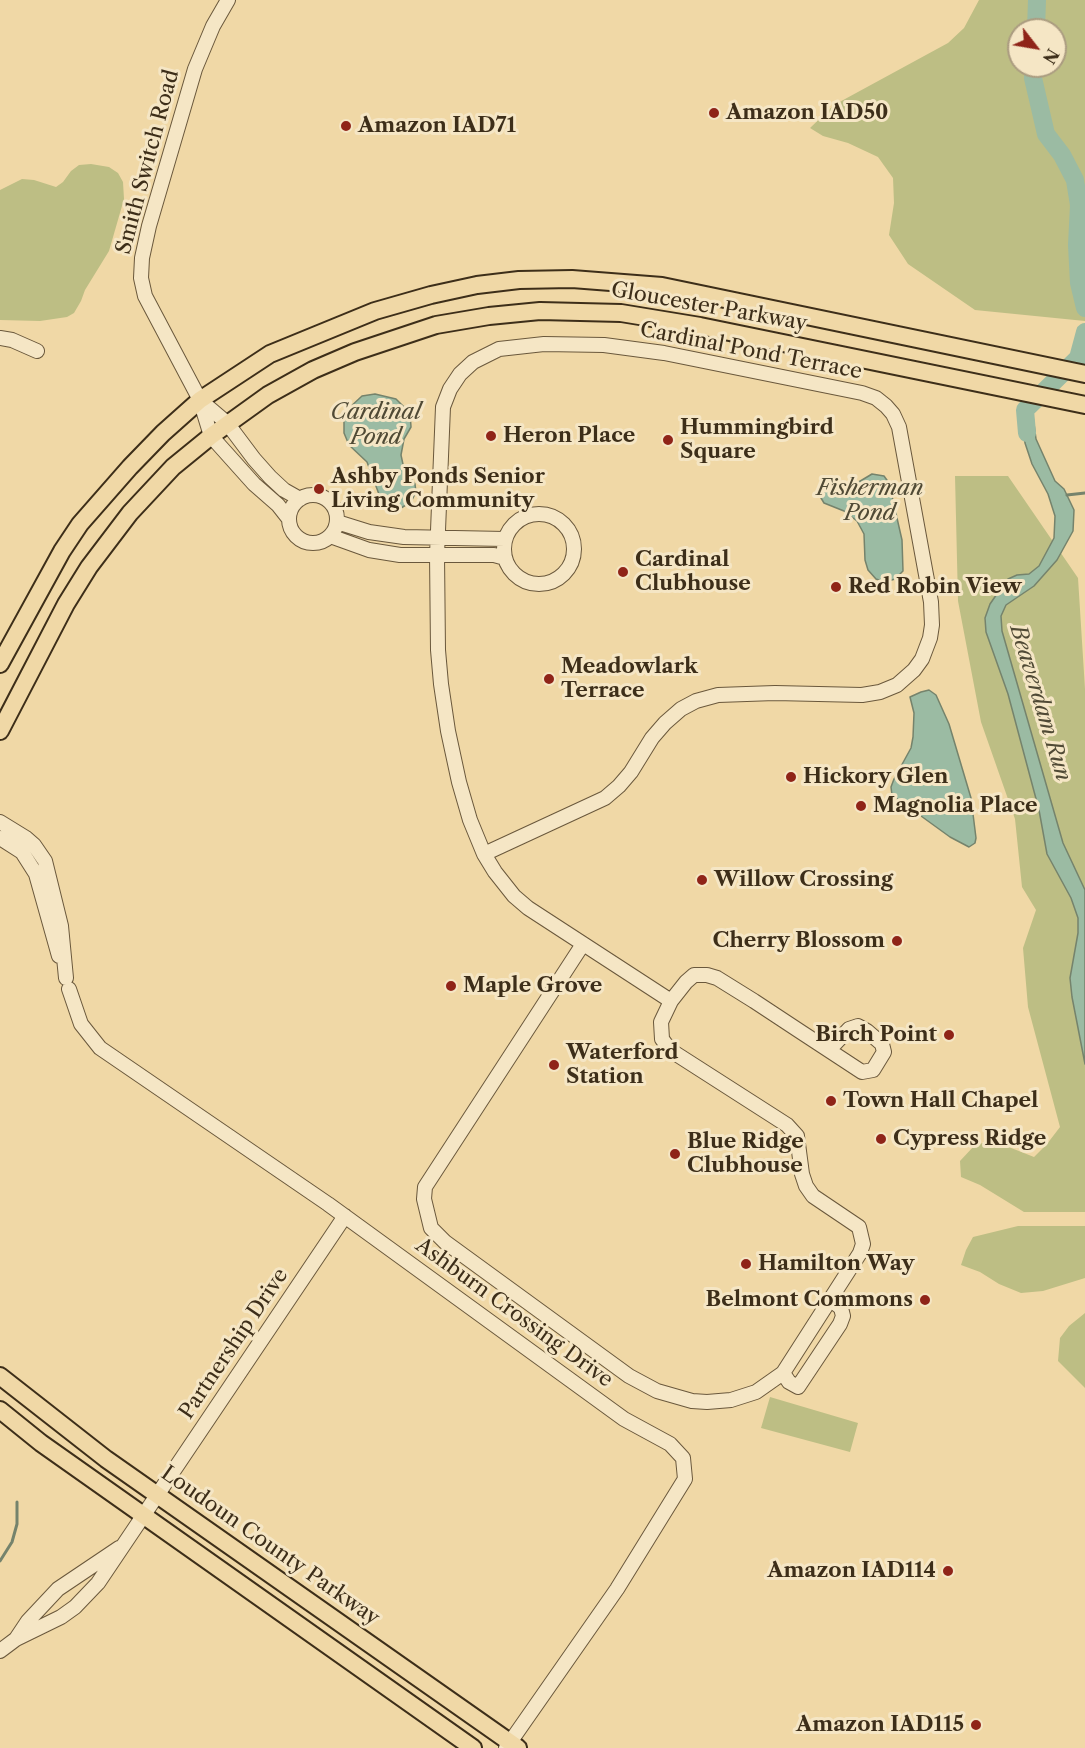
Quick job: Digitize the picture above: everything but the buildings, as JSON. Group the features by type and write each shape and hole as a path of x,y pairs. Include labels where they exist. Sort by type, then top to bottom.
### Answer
{"main road":[{"name":"Gloucester Parkway","path":"0,664 57,560 80,524 130,467 200,400 270,354 375,311 431,294 519,280 572,279 662,286 1085,374"},
{"name":"Gloucester Parkway","path":"0,731 66,604 108,539 157,484 211,435 268,395 313,370 392,338 435,325 540,311 583,310 660,318 1085,405"},
{"name":"Loudoun County Parkway","path":"0,1376 106,1459 159,1494 511,1746"},
{"path":"0,1410 41,1443 473,1748"}],"street":[{"name":"Smith Switch Road","path":"211,435 200,400 142,288 140,269 149,226 195,69 213,26 228,0"},
{"path":"0,339 12,340 37,351"},
{"name":"Cardinal Pond Terrace","path":"484,854 604,798 620,786 664,723 681,709 696,701 718,695 775,693 862,695 880,692 897,684 914,670 922,659 933,625 931,602 899,427 893,414 876,398 862,393 664,353 604,345 544,344 499,349 473,362 460,374 450,389 443,407 437,555 441,684 459,782 484,854 495,872 521,902 671,1001"},
{"name":"Smith Switch Road","path":"200,400 227,423 270,477 300,499"},
{"path":"211,435 254,484 278,505 289,519 292,531 299,539 316,543 330,536 337,522 333,506 326,499 315,495 300,499 292,508 289,519"},
{"path":"537,513 557,518 571,534 574,545 570,565 555,580 534,584 523,580 515,575 505,558 505,539 517,521 526,516 537,513"},
{"path":"337,522 384,535 505,539"},
{"path":"330,536 369,550 400,555 494,555 505,558"},
{"path":"0,822 26,838 45,861 61,926 66,978 36,874 22,852 0,838"},
{"path":"583,944 425,1187 424,1198 427,1215 436,1234 636,1381 657,1391 693,1401 719,1402 743,1398 756,1392 783,1373 831,1300 860,1253 863,1244 859,1227 813,1196 806,1186 802,1174 797,1136 787,1125 670,1050 660,1032 661,1022 671,1001 694,975 717,978 829,1050"},
{"name":"Ashburn Crossing Drive","path":"69,989 81,1024 100,1048 345,1216 624,1419 670,1444 683,1458 685,1479 617,1589 511,1746"},
{"name":"Partnership Drive","path":"16,1639 61,1617 88,1595 145,1516 345,1216"},
{"path":"783,1373 789,1382 798,1387 840,1324 843,1316 841,1308 831,1300"},
{"path":"0,1651 16,1639 27,1621 58,1589 121,1547"}],"green space":[{"path":"979,0 1085,0 1085,321 975,310 908,264 889,235 894,203 893,178 878,157 848,143 823,136 810,128 834,105 948,43 964,28"},
{"path":"79,165 109,167 118,173 123,182 124,199 109,251 74,313 67,317 40,321 0,320 0,190 22,179 56,187"},
{"path":"955,476 1008,476 1078,578 1085,689 1085,1212 1024,1212 980,1185 961,1177 960,1161 974,1146 991,1140 1034,1157 1060,1127 1028,1007 1023,948 1036,910 1022,887 1015,819 981,722 958,601"},
{"path":"1018,1226 1085,1226 1085,1278 1043,1291 1021,1293 961,1265 973,1237"},
{"path":"1085,1313 1085,1388 1058,1361 1060,1338 1069,1326"},
{"path":"770,1397 858,1423 850,1452 761,1428"}],"water":[{"name":"Cardinal Pond","path":"375,394 396,399 410,413 411,427 404,439 401,455 404,469 415,484 416,492 411,502 401,508 390,507 380,497 367,462 349,445 344,433 344,417 348,409 362,396"},
{"path":"1025,410 1033,416 1036,439 1055,481 1064,489 1074,510 1073,531 1057,560 1034,586 1006,605 1001,616 1002,631 1063,843 1085,890 1085,1064 1070,978 1078,933 1078,918 1071,898 1047,854 1039,810 1008,694 986,632 985,618 990,604 999,591 1008,579 1017,575 1029,574 1039,566 1054,538 1055,516 1048,494 1032,464 1025,443 1020,411"},
{"name":"Fisherman Pond","path":"872,474 884,476 889,483 902,540 903,571 895,579 885,582 876,579 868,570 865,560 864,534 857,521 844,511 824,503 821,498 823,493 832,486 847,489"},
{"path":"929,690 936,695 949,724 971,798 976,838 975,843 969,847 950,837 892,795 891,787 894,779 911,748 914,713 910,697"}],"waterway":[{"name":"Beaverdam Run","path":"1036,18 1037,0"},
{"name":"Beaverdam Run","path":"1033,78 1046,134 1062,155 1075,180 1079,205 1077,245 1079,283 1085,308"},
{"name":"Beaverdam Run","path":"1077,193 1085,192"},
{"name":"Beaverdam Run","path":"1027,433 1025,410 1078,358 1085,332"},
{"path":"1067,495 1085,493"},
{"path":"0,1561 12,1542 17,1524 17,1502"}],"place":[{"name":"Amazon IAD50","path":"714,113"},
{"name":"Amazon IAD71","path":"346,126"},
{"name":"Heron Place","path":"491,436"},
{"name":"Hummingbird Square","path":"668,440"},
{"name":"Ashby Ponds Senior Living Community","path":"319,489"},
{"name":"Cardinal Clubhouse","path":"623,572"},
{"name":"Red Robin View","path":"836,587"},
{"name":"Meadowlark Terrace","path":"549,679"},
{"name":"Hickory Glen","path":"791,777"},
{"name":"Magnolia Place","path":"861,806"},
{"name":"Willow Crossing","path":"702,880"},
{"name":"Cherry Blossom","path":"897,941"},
{"name":"Maple Grove","path":"451,986"},
{"name":"Birch Point","path":"949,1035"},
{"name":"Waterford Station","path":"554,1065"},
{"name":"Town Hall Chapel","path":"831,1101"},
{"name":"Cypress Ridge","path":"881,1139"},
{"name":"Blue Ridge Clubhouse","path":"675,1154"},
{"name":"Hamilton Way","path":"746,1264"},
{"name":"Belmont Commons","path":"925,1300"},
{"name":"Amazon IAD114","path":"948,1571"},
{"name":"Amazon IAD115","path":"976,1725"}]}
